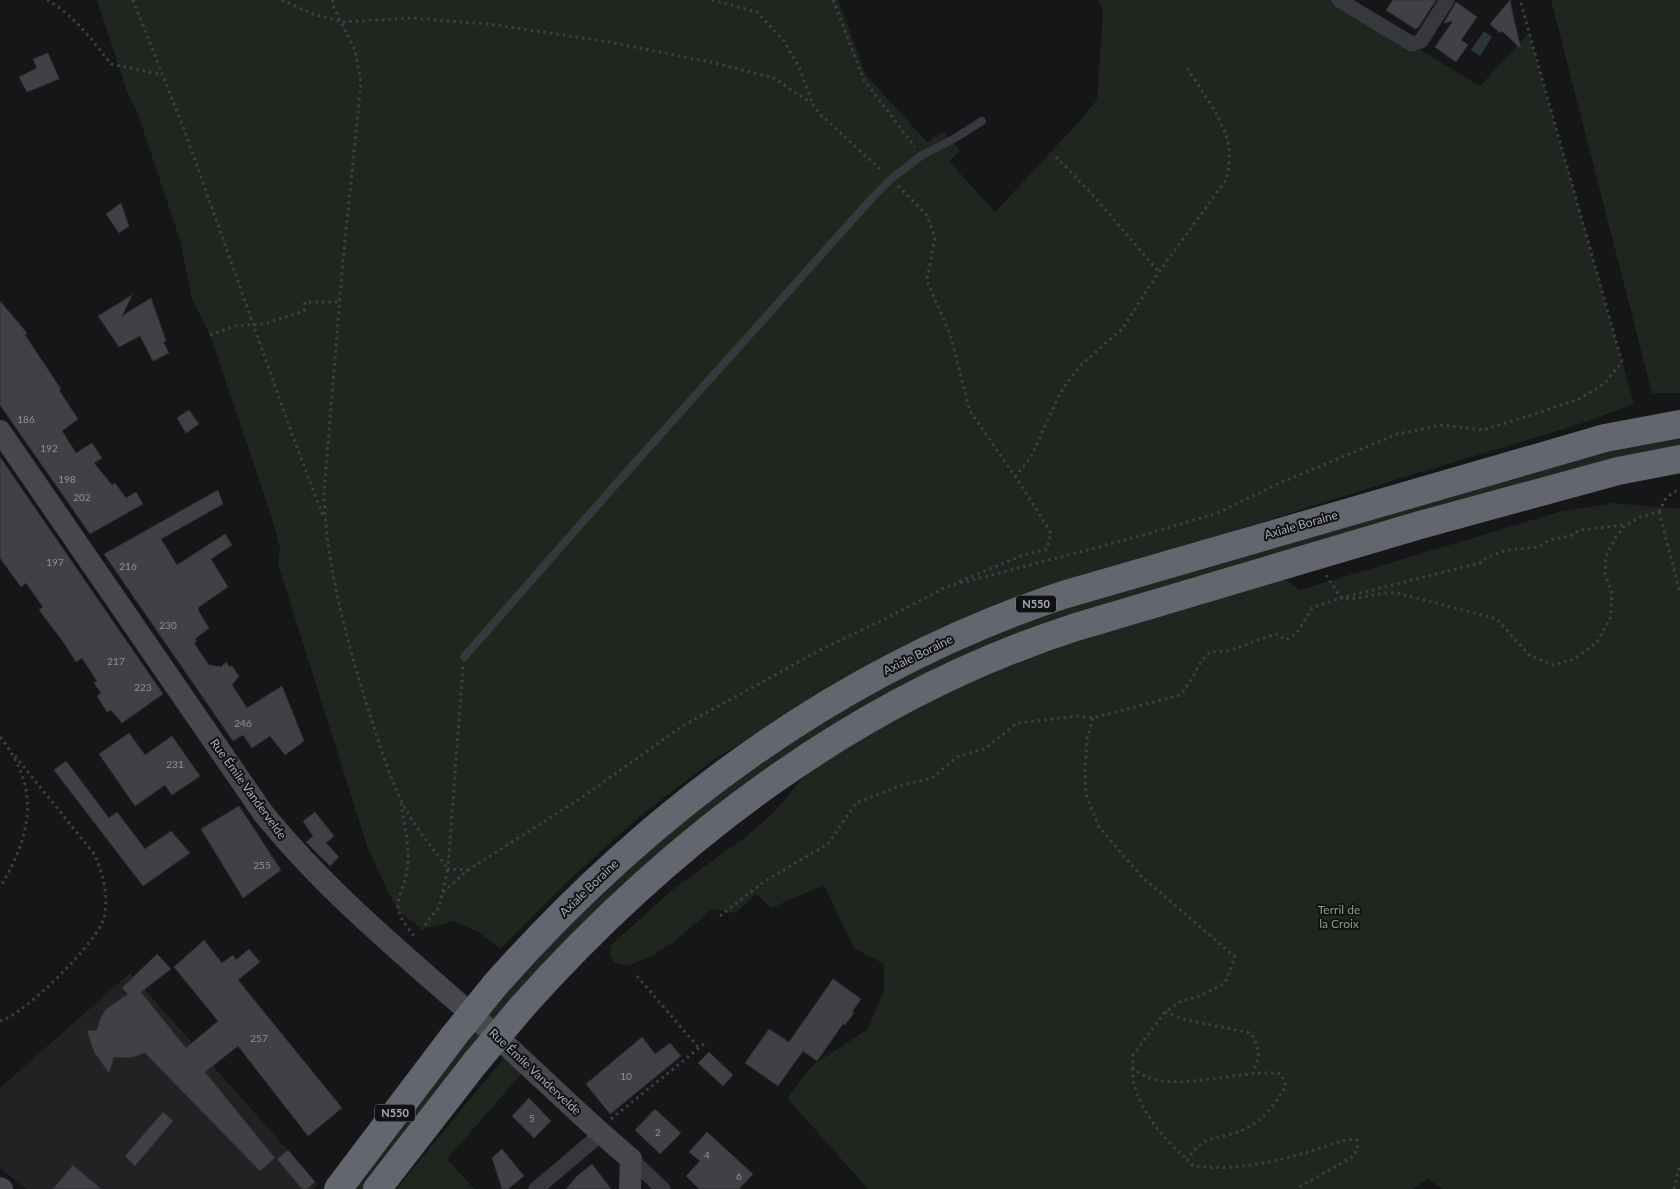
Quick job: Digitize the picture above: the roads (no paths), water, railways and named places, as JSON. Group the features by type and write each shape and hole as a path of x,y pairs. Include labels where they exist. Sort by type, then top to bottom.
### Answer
{"highway":[{"name":"Axiale Boraine","path":"338,1189 453,1037 495,985 556,920 627,851 741,760 788,728 850,690 934,646 1017,611 1063,595 1586,444 1680,424"},
{"name":"N550","path":"377,1189 475,1063 521,1008 609,915 718,822 810,756 888,708 928,686 1032,641 1076,627 1429,523 1618,471 1680,459"}],"street":[{"path":"1339,0 1412,44 1421,41 1448,0"},
{"name":"Rue Émile Vandervelde","path":"0,431 263,813 280,834 311,868 385,941 519,1056 599,1132 631,1159"},
{"path":"536,1189 599,1132"},
{"path":"630,1189 631,1159"},
{"path":"631,1159 663,1189"}],"lane":[{"path":"464,657 616,484 891,179 922,155 952,140 982,121"}],"park label":[{"name":"Terril de la Croix","path":"1339,917"}]}
